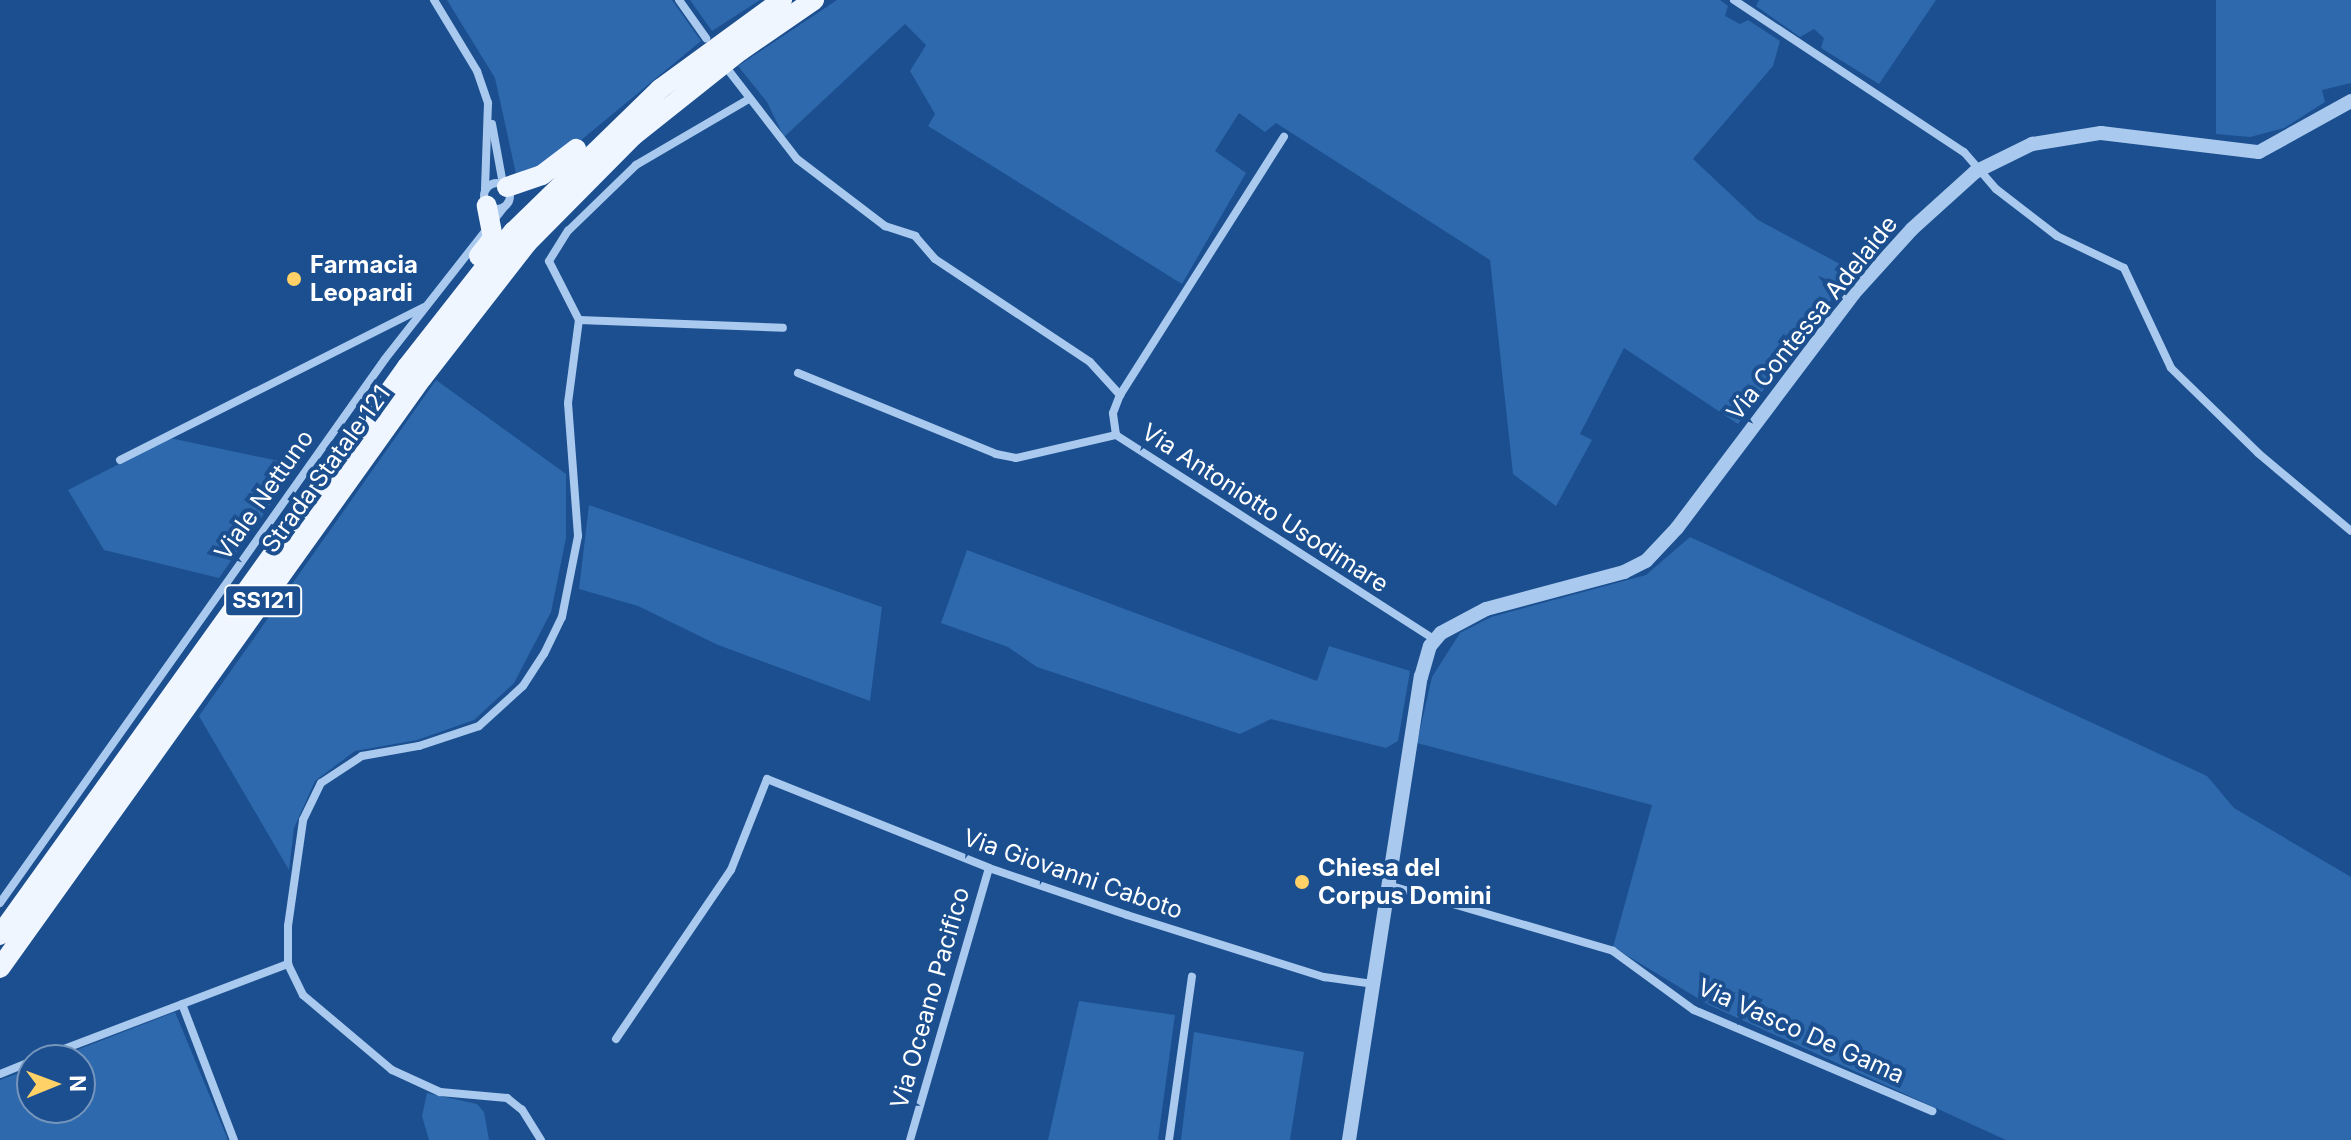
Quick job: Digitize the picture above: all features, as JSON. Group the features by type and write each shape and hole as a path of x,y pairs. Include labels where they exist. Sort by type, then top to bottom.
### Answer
{"main road":[{"name":"SS121","path":"526,231 660,89 782,0"},
{"name":"SS121","path":"526,231 633,136 731,58 814,0"},
{"path":"407,367 435,312 493,238 493,204 560,163 615,113 660,89"},
{"name":"Strada Statale 121","path":"0,935 407,367 526,231"},
{"name":"Strada Statale 121","path":"0,968 526,231"}],"street":[{"path":"434,0 477,71 488,103 493,204"},
{"path":"679,0 706,38"},
{"path":"1734,0 1964,152 1996,189 2057,236 2124,268 2163,359 2258,453 2351,531"},
{"path":"729,71 807,167 885,226 915,236 935,259 1090,362 1120,395"},
{"path":"541,1140 522,1110 507,1098 440,1092 392,1070 303,995 288,964 288,926 303,820 321,783 362,756 419,746 479,726 523,686 562,617 578,536 568,403 579,320 549,261 568,231 636,165 749,99"},
{"name":"Via Contessa Adelaide","path":"1435,640 1486,609 1624,572 1646,561 1677,528 1854,293 1912,229 1981,168 2032,144 2101,133 2259,152 2351,101"},
{"path":"488,103 493,204"},
{"path":"1116,435 1113,413 1120,395 1284,137"},
{"name":"Viale Nettuno","path":"0,903 425,306 493,204"},
{"path":"120,460 425,306"},
{"path":"579,320 783,328"},
{"name":"Via Antoniotto Usodimare","path":"798,373 1006,456 1116,435 1435,640"},
{"path":"1349,1140 1421,677 1435,640"},
{"name":"Via Giovanni Caboto","path":"616,1039 731,870 767,779 989,868 1324,977 1373,984"},
{"name":"Via Oceano Pacifico","path":"910,1140 989,868"},
{"name":"Via Vasco De Gama","path":"1388,885 1613,951 1694,1010 1932,1111"},
{"path":"78,1044 288,964"},
{"path":"1169,1140 1192,977"},
{"path":"182,1004 234,1140"}],"shaded area":[{"path":"447,0 672,0 701,41 551,165 516,174 495,78"},
{"path":"690,0 760,0 712,31"},
{"path":"837,0 1720,0 1728,6 1725,16 1740,24 1748,20 1780,41 1773,66 1693,159 1758,220 1853,271 1738,424 1624,348 1580,434 1592,440 1556,506 1513,474 1490,260 1276,123 1265,132 1239,113 1215,151 1246,173 1182,284 928,126 935,114 910,71 926,45 905,24 784,137 767,102 738,66"},
{"path":"1759,0 1936,0 1879,84 1821,48 1824,38 1814,29 1800,37 1756,6"},
{"path":"2216,0 2351,0 2351,83 2322,90 2325,102 2284,128 2250,137 2216,134"},
{"path":"436,380 566,474 566,538 551,612 514,683 474,720 417,740 355,751 315,781 294,828 289,870 199,716"},
{"path":"170,438 298,465 219,578 104,550 68,490"},
{"path":"589,505 882,607 870,701 718,645 638,606 579,589"},
{"path":"1690,537 2207,776 2234,808 2351,877 2351,1140 2006,1140 1709,1005 1613,947 1652,805 1417,743 1432,677 1460,633 1491,617 1646,575"},
{"path":"967,550 1317,681 1329,646 1410,671 1398,741 1386,748 1271,719 1240,734 1037,667 1008,647 941,623"},
{"path":"1079,1001 1175,1015 1158,1140 1048,1140"},
{"path":"175,1012 228,1140 0,1140 0,1080 16,1074 16,1124 96,1124 96,1044 92,1044"},
{"path":"1194,1032 1304,1052 1290,1140 1181,1140"},
{"path":"427,1093 477,1104 484,1112 489,1140 429,1140 422,1116"}],"place":[{"name":"Farmacia Leopardi","path":"294,279"},
{"name":"Chiesa del Corpus Domini","path":"1302,882"}]}
